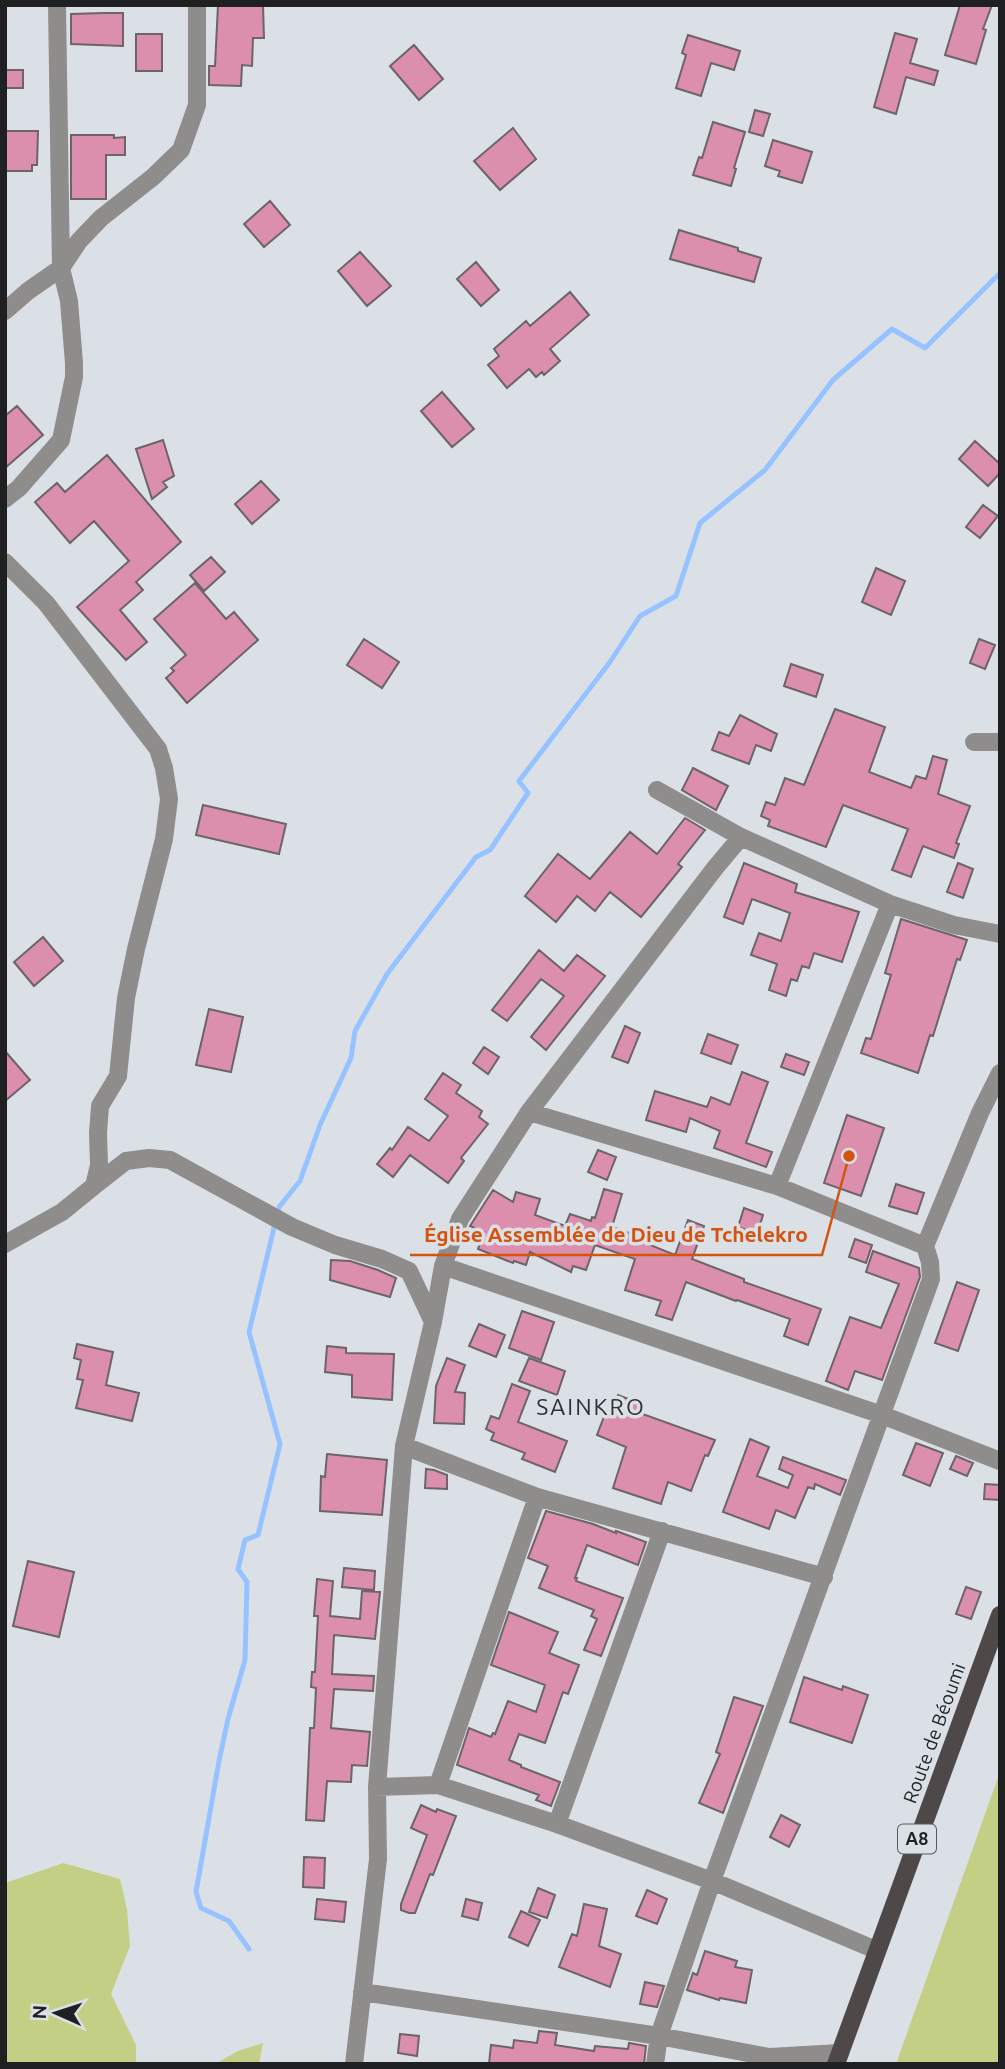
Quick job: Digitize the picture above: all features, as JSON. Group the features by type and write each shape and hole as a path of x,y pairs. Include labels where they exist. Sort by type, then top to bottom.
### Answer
{"main road":[{"name":"Route de Béoumi","path":"838,2058 1000,1615"}],"street":[{"path":"5,499 19,488 61,440 74,377 69,301 61,268 57,5"},
{"path":"5,311 61,268 79,241 101,218 153,177 181,150 197,105 197,5"},
{"path":"5,562 46,603 158,749 169,799 164,839 126,998 118,1076 100,1106 99,1165 94,1186"},
{"path":"974,742 1000,742"},
{"path":"657,790 741,836 890,904 954,925 1000,934"},
{"path":"354,2064 378,1859 377,1787 404,1446 443,1266 460,1219 529,1112 741,836"},
{"path":"777,1186 890,904"},
{"path":"655,2064 659,2036 712,1881 931,1279 925,1246 975,1125 1000,1073"},
{"path":"529,1112 777,1186 925,1246"},
{"path":"5,1244 62,1212 126,1161 149,1158 170,1160 292,1227 335,1245 382,1259 409,1272 433,1322"},
{"path":"443,1266 882,1415 1000,1461"},
{"path":"404,1446 537,1497 824,1577"},
{"path":"438,1785 537,1497"},
{"path":"557,1824 662,1531"},
{"path":"377,1787 438,1785 557,1824 712,1881 876,1950"},
{"path":"362,1992 659,2036 769,2057 838,2058"}],"green space":[{"path":"1000,1772 1000,2064 896,2064"},
{"path":"63,1863 120,1879 127,1909 130,1946 111,1994 136,2045 136,2064 5,2064 5,1883"},
{"path":"263,2043 259,2064 215,2064 238,2051"}],"building":[{"path":"218,5 263,5 264,38 253,38 252,66 242,65 241,86 209,85 209,66 215,66"},
{"path":"960,5 992,5 983,29 986,30 976,64 945,55"},
{"path":"123,13 123,46 71,44 71,14"},
{"path":"895,33 917,39 910,63 938,71 934,85 906,77 896,114 874,107"},
{"path":"136,34 162,34 162,71 136,71"},
{"path":"688,35 740,51 734,70 711,63 701,96 676,88 686,55 682,53"},
{"path":"414,45 443,79 419,100 390,66"},
{"path":"5,70 23,70 23,88 5,88"},
{"path":"755,110 770,114 763,136 749,132"},
{"path":"713,122 745,132 731,186 693,175 699,157 702,158"},
{"path":"513,128 536,159 500,190 474,161"},
{"path":"5,131 38,131 37,165 32,165 32,171 5,171"},
{"path":"71,135 125,137 125,155 106,155 106,199 71,199"},
{"path":"773,140 812,152 802,183 778,176 780,171 765,166"},
{"path":"270,201 290,225 264,247 244,224"},
{"path":"679,230 761,258 754,282 670,259"},
{"path":"360,252 391,286 367,306 338,271"},
{"path":"476,262 499,290 481,306 457,279"},
{"path":"570,292 589,315 550,349 560,361 544,375 542,372 536,377 529,369 507,388 488,365 499,356 494,349 526,321 530,326"},
{"path":"442,392 474,429 452,447 421,411"},
{"path":"17,406 43,435 5,468 5,416"},
{"path":"163,440 174,476 163,482 167,487 152,499 136,449"},
{"path":"975,441 1000,464 1000,473 988,486 959,459"},
{"path":"107,455 181,542 136,582 143,590 120,610 147,642 126,660 77,607 129,561 94,521 70,543 35,502 57,483 65,492"},
{"path":"261,481 279,500 252,524 235,504"},
{"path":"983,505 998,516 980,538 966,527"},
{"path":"211,557 225,572 204,591 190,575"},
{"path":"876,568 905,581 891,615 862,602"},
{"path":"195,583 226,619 234,612 258,640 187,703 166,678 174,671 171,668 186,655 154,619"},
{"path":"364,639 399,662 382,688 347,665"},
{"path":"979,639 995,645 985,669 970,663"},
{"path":"791,664 823,675 816,697 784,686"},
{"path":"835,709 885,727 869,772 911,788 916,776 926,779 933,756 947,760 938,794 970,806 956,843 959,844 954,858 923,846 911,877 892,870 908,829 843,805 826,847 768,826 770,820 761,816 766,802 775,805 785,778 804,785"},
{"path":"740,715 777,734 771,751 756,745 749,764 712,750 719,732 729,736"},
{"path":"693,768 728,786 716,810 682,790"},
{"path":"203,805 286,824 279,854 196,835"},
{"path":"685,818 705,830 678,864 682,867 641,917 610,892 595,911 577,896 556,922 525,896 558,854 590,879 630,832 657,854"},
{"path":"744,863 797,884 795,892 859,912 842,962 814,953 809,968 802,966 797,981 791,979 786,996 769,990 777,964 751,955 759,933 781,941 790,913 752,899 743,924 724,917"},
{"path":"958,863 973,869 963,898 947,892"},
{"path":"901,919 967,940 960,960 957,959 933,1036 930,1035 918,1073 861,1053 866,1038 871,1039 891,975 885,973"},
{"path":"43,937 63,961 34,986 14,962"},
{"path":"539,950 564,971 577,955 605,976 546,1050 531,1037 564,996 541,979 507,1021 492,1010"},
{"path":"209,1009 243,1017 231,1072 196,1065"},
{"path":"625,1026 640,1033 628,1063 612,1057"},
{"path":"708,1034 738,1045 731,1064 701,1053"},
{"path":"484,1047 499,1057 488,1074 473,1063"},
{"path":"5,1051 30,1080 5,1101"},
{"path":"786,1054 809,1062 804,1075 781,1067"},
{"path":"742,1072 768,1082 746,1143 772,1152 766,1167 714,1148 720,1131 690,1118 686,1132 646,1120 655,1091 707,1107 711,1097 730,1105"},
{"path":"443,1073 461,1085 456,1093 482,1111 479,1117 488,1124 461,1158 464,1161 448,1183 410,1155 393,1177 377,1164 390,1148 392,1150 408,1127 429,1141 448,1116 425,1099"},
{"path":"847,1115 884,1128 861,1196 824,1183"},
{"path":"598,1150 616,1157 607,1180 588,1172"},
{"path":"896,1184 924,1193 917,1214 889,1206"},
{"path":"604,1189 622,1194 612,1227 651,1241 650,1245 675,1255 688,1220 704,1226 692,1259 744,1279 744,1282 821,1309 808,1345 784,1336 790,1319 686,1282 672,1320 656,1315 661,1301 625,1290 635,1259 595,1245 586,1270 573,1266 571,1272 530,1252 526,1265 514,1261 513,1263 478,1249 484,1232 470,1226 493,1190 513,1202 516,1192 540,1199 535,1215 565,1226 570,1214 591,1221 592,1217 595,1218"},
{"path":"744,1208 763,1215 757,1234 738,1227"},
{"path":"855,1239 872,1245 866,1263 849,1257"},
{"path":"873,1251 919,1268 920,1277 882,1380 855,1371 848,1390 826,1381 850,1317 881,1328 899,1284 866,1272"},
{"path":"331,1260 350,1261 396,1278 390,1297 330,1280"},
{"path":"957,1282 979,1290 958,1351 935,1343"},
{"path":"522,1311 554,1322 541,1360 509,1348"},
{"path":"479,1324 505,1335 496,1357 469,1346"},
{"path":"77,1344 113,1352 106,1385 139,1393 132,1421 76,1408 83,1380 77,1379 81,1360 74,1358"},
{"path":"327,1346 346,1348 346,1353 394,1354 392,1400 352,1397 352,1375 325,1372"},
{"path":"447,1358 465,1365 455,1392 465,1393 464,1424 434,1423 436,1386"},
{"path":"529,1358 565,1371 557,1395 519,1381"},
{"path":"512,1384 530,1391 518,1422 567,1441 555,1472 522,1459 525,1453 491,1440 494,1433 486,1429 491,1416 499,1419"},
{"path":"618,1395 641,1404 637,1412 715,1440 708,1456 705,1455 691,1491 668,1482 661,1504 613,1488 626,1447 597,1435 605,1414 610,1416"},
{"path":"750,1439 769,1447 757,1476 788,1488 793,1475 779,1469 783,1457 846,1480 840,1495 815,1484 814,1489 808,1487 795,1518 776,1510 769,1529 723,1512"},
{"path":"916,1443 943,1453 930,1486 903,1475"},
{"path":"327,1454 387,1460 382,1515 320,1511 321,1476 325,1477"},
{"path":"956,1456 973,1463 967,1476 950,1469"},
{"path":"426,1469 447,1475 447,1489 425,1488"},
{"path":"985,1484 1000,1485 1000,1500 984,1499"},
{"path":"546,1511 646,1542 638,1565 587,1545 576,1581 623,1598 601,1656 584,1650 597,1619 591,1616 594,1610 539,1588 548,1566 528,1558"},
{"path":"28,1561 74,1572 59,1637 13,1626"},
{"path":"344,1568 375,1571 374,1590 342,1587"},
{"path":"317,1579 333,1581 330,1616 360,1619 362,1591 380,1592 375,1639 334,1635 332,1674 374,1676 373,1691 334,1689 331,1728 370,1732 367,1766 352,1765 351,1782 327,1781 324,1821 306,1820 310,1728 314,1728 316,1688 311,1687 312,1672 315,1672 318,1616 314,1616"},
{"path":"966,1587 981,1592 971,1619 956,1614"},
{"path":"509,1612 558,1632 549,1653 579,1665 568,1694 563,1692 545,1743 519,1734 509,1760 560,1782 551,1806 536,1800 539,1795 457,1765 469,1728 491,1737 495,1734 508,1701 536,1712 545,1685 491,1665"},
{"path":"804,1677 842,1690 843,1686 868,1695 852,1743 790,1722"},
{"path":"734,1697 763,1706 723,1813 699,1803 720,1754 716,1752"},
{"path":"421,1805 436,1812 437,1809 456,1816 415,1913 409,1913 401,1910 401,1904 427,1835 411,1828"},
{"path":"781,1815 800,1825 789,1847 770,1837"},
{"path":"304,1857 325,1858 324,1888 303,1887"},
{"path":"538,1888 555,1895 547,1918 529,1912"},
{"path":"647,1890 667,1899 657,1924 636,1916"},
{"path":"317,1899 346,1902 344,1922 315,1919"},
{"path":"466,1899 482,1903 478,1920 462,1916"},
{"path":"584,1904 607,1909 599,1946 621,1954 610,1987 559,1967 572,1934 577,1936"},
{"path":"521,1911 540,1920 528,1946 509,1937"},
{"path":"705,1951 737,1961 735,1967 752,1970 746,2003 719,2000 687,1990 693,1973 697,1975"},
{"path":"645,1982 664,1986 657,2007 640,2004"},
{"path":"539,2031 557,2033 555,2045 594,2051 595,2046 628,2049 629,2043 646,2046 644,2064 489,2064 491,2045 513,2048 514,2040 537,2043"},
{"path":"400,2034 419,2036 417,2056 398,2053"}],"waterway":[{"path":"249,1949 229,1921 201,1908 196,1892 219,1761 245,1660 247,1582 238,1569 245,1540 258,1535 280,1444 249,1332 279,1207 300,1181 320,1125 351,1058 355,1031 387,974 476,857 490,850 528,793 519,781 610,662 640,616 676,596 700,523 765,470 833,380 892,329 925,348 1000,273"}],"place":[{"name":"Église Assemblée de Dieu de Tchelekro","path":"849,1156"}],"district":[{"name":"SAINKRO","path":"591,1407"}]}
